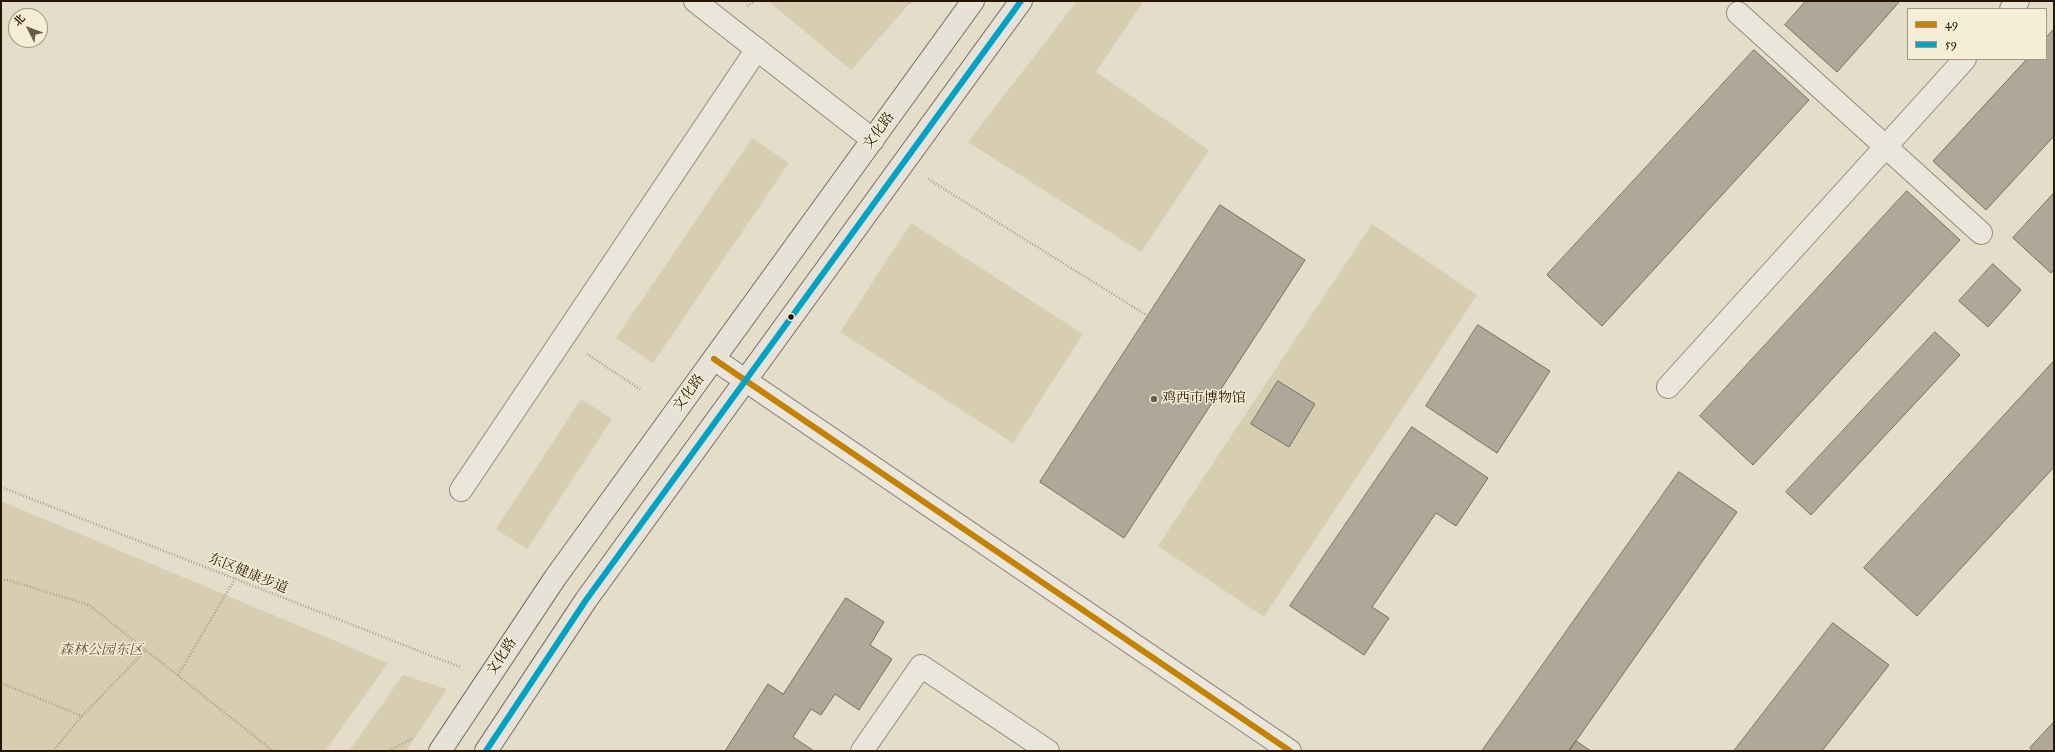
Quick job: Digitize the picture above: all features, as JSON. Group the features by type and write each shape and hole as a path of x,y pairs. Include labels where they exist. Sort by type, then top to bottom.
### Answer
{"main road":[{"name":"文化路","path":"440,751 555,578 973,1"},
{"path":"486,751 586,600 747,381 1021,1"}],"street":[{"path":"695,1 873,140"},
{"path":"1738,14 1981,233"},
{"path":"461,490 757,49"},
{"path":"1668,387 1964,60"},
{"path":"714,359 1290,751"},
{"path":"862,751 921,666 1048,751"}],"path":[{"path":"907,1 911,3"},
{"path":"928,178 1148,316"},
{"path":"563,338 641,390"},
{"name":"东区健康步道","path":"1,486 489,678"},
{"path":"178,675 235,579"},
{"path":"1,580 8,580 89,605 273,751"},
{"path":"53,751 82,716 146,650"},
{"path":"1,683 82,716"}],"green space":[{"path":"768,1 912,1 851,70"},
{"path":"1077,1 1144,1 1096,72 1209,150 1141,252 968,142"},
{"path":"752,138 789,163 653,363 616,338"},
{"path":"911,223 1083,334 1013,443 840,332"},
{"path":"1372,224 1477,295 1264,617 1158,546"},
{"path":"581,399 612,419 527,549 496,529"},
{"name":"森林公园东区","path":"1,501 388,663 325,751 1,751"},
{"path":"403,675 447,689 406,751 349,751"}],"building":[{"path":"1806,1 1900,1 1837,72 1785,25"},
{"path":"2054,29 2054,136 1986,210 1933,161 2026,60 2047,60 2047,37"},
{"path":"1754,50 1809,100 1602,326 1547,275"},
{"path":"1907,191 1960,240 1753,465 1700,416"},
{"path":"2054,193 2054,269 2051,273 2013,238"},
{"name":"鸡西市博物馆","path":"1220,205 1305,260 1124,538 1040,482"},
{"path":"1993,264 2021,290 1988,327 1959,301"},
{"path":"1478,325 1550,371 1497,453 1426,406"},
{"path":"1935,332 1960,355 1811,515 1786,492"},
{"path":"2054,361 2054,467 1917,616 1864,568"},
{"path":"1278,381 1315,404 1289,447 1251,424"},
{"path":"1412,427 1488,478 1456,526 1436,513 1372,607 1389,618 1364,655 1290,606"},
{"path":"1679,472 1737,512 1569,751 1482,751"},
{"path":"846,598 884,622 870,645 892,659 859,710 835,694 821,715 811,709 793,737 814,751 725,751 768,684 783,694"},
{"path":"1833,623 1889,665 1822,751 1734,751"},
{"path":"2054,722 2054,751 2033,751 2030,748"},
{"path":"1576,741 1591,751 1569,751"}],"transit line":[{"name":"59","path":"486,751 586,600 1021,1"},
{"name":"49","path":"714,359 1290,751"}],"place":[{"name":"鸡西市博物馆","path":"1154,399"}]}
